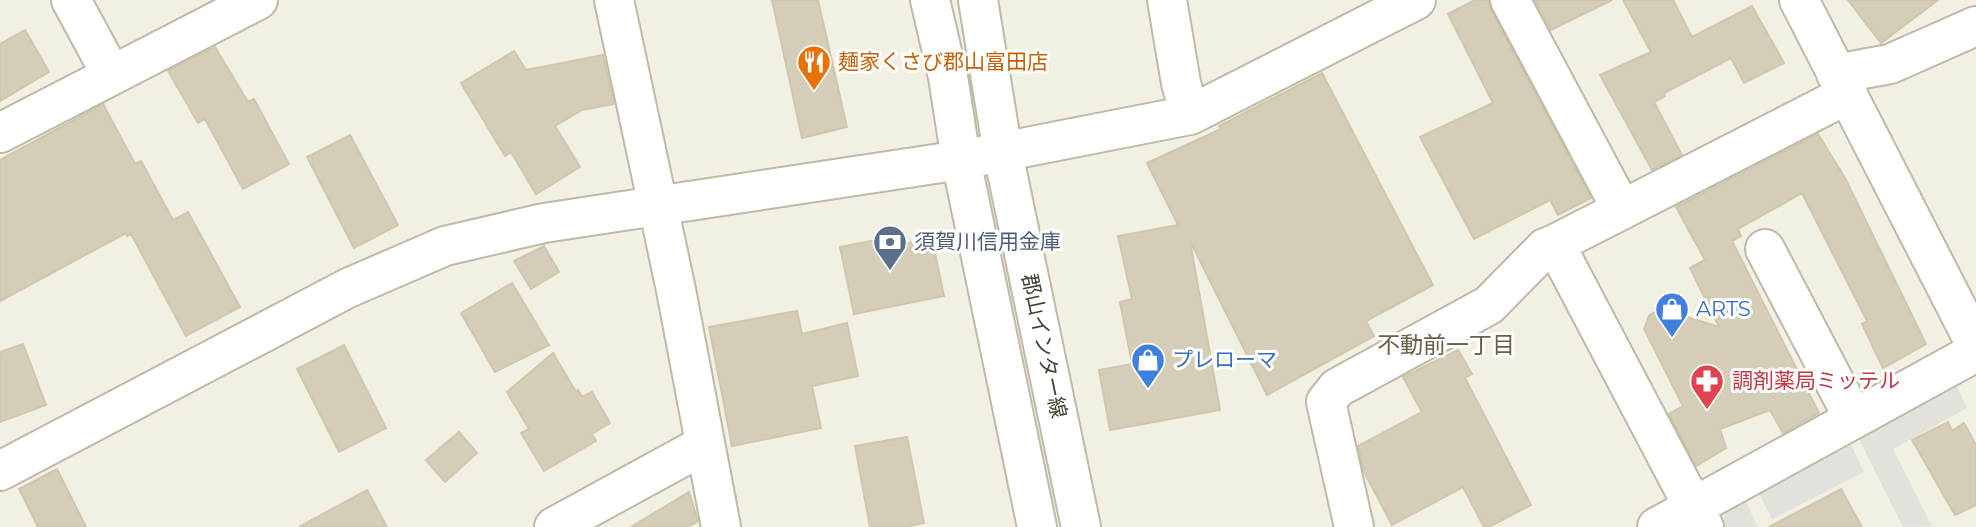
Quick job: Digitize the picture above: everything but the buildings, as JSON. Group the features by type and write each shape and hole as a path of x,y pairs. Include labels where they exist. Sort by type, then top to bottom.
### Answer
{"street":[{"path":"71,0 111,74"},
{"path":"0,133 258,0"},
{"path":"614,0 721,527"},
{"path":"930,0 948,77 961,160 1037,527"},
{"name":"郡山インター線","path":"978,0 1003,152 1081,527"},
{"path":"1167,0 1181,83 1191,115"},
{"path":"0,471 348,288 445,246 544,223 961,160 1191,115 1416,0"},
{"path":"1510,0 1622,211"},
{"path":"1798,0 1970,318"},
{"path":"1354,527 1326,402 1337,388 1489,305 1545,248 1622,211 1842,84 1976,26"},
{"path":"1555,244 1699,517"},
{"path":"1765,249 1854,419"},
{"path":"1657,527 1699,517 1854,419 1976,352"},
{"path":"554,527 705,445"}],"shaded area":[{"path":"1957,386 1967,408 1893,449 1932,526 1903,527 1859,439"},
{"path":"1851,445 1864,472 1772,519 1758,492"},
{"path":"1746,502 1758,527 1722,527 1726,511"}],"place":[{"name":"麺家くさび郡山富田店","path":"814,92"},
{"name":"須賀川信用金庫","path":"890,272"},
{"name":"ARTS","path":"1672,339"},
{"name":"プレローマ","path":"1148,390"},
{"name":"調剤薬局ミッテル","path":"1707,411"}],"district":[{"name":"不動前一丁目","path":"1446,345"}]}
